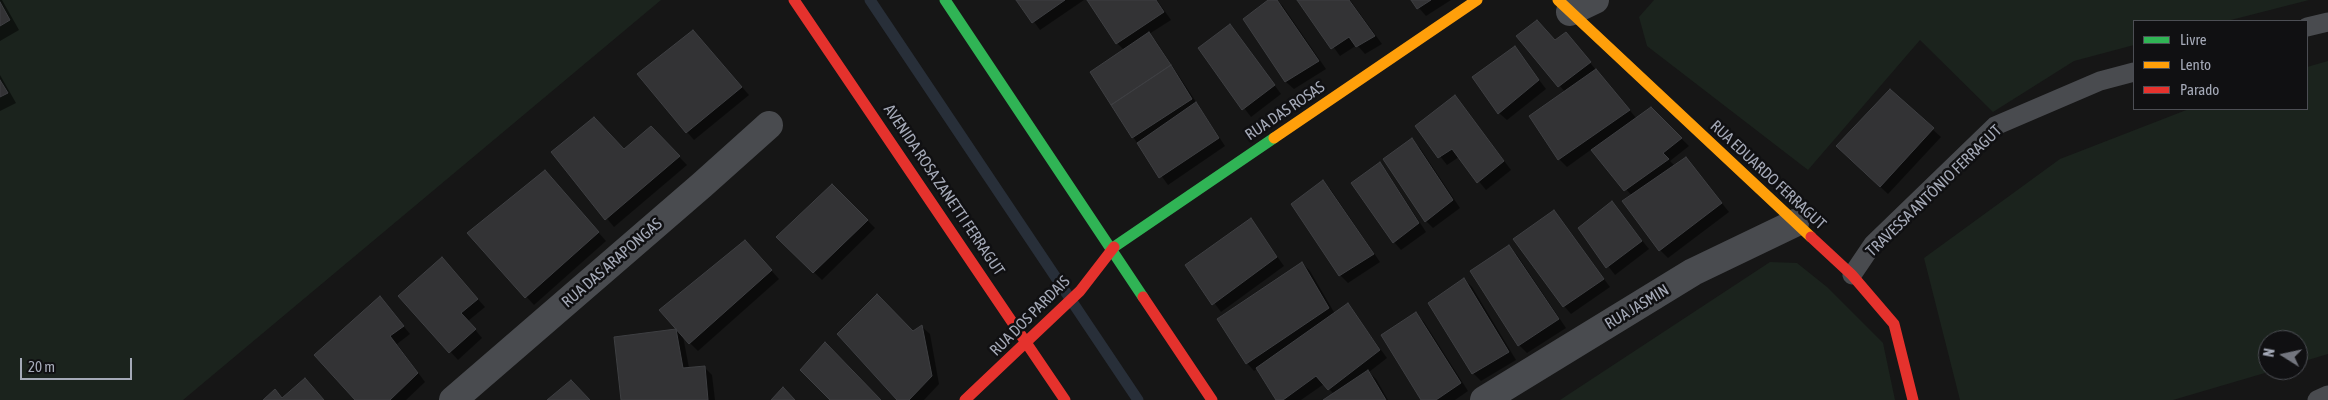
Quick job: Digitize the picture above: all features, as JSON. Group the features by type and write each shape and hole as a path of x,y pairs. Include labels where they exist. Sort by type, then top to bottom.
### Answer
{"street":[{"name":"AVENIDA ROSA ZANETTI FERRAGUT","path":"794,0 1065,400"},
{"path":"945,0 1212,400"},
{"name":"RUA DAS ROSAS","path":"1111,249 1477,0"},
{"path":"1564,6 1595,0"},
{"name":"RUA EDUARDO FERRAGUT","path":"1564,6 1852,275 1894,324 1913,400"},
{"name":"RUA DAS ARAPONGAS","path":"453,400 769,125"},
{"name":"RUA JASMIN","path":"1484,400 1693,272 1795,223"},
{"name":"RUA DOS PARDAIS","path":"965,400 1028,343 1080,291 1111,249"}],"lane":[{"path":"2308,27 2328,22"},
{"name":"TRAVESSA ANTÔNIO FERRAGUT","path":"1852,275 1873,244 1995,126 2100,81 2133,72"},
{"path":"2317,400 2328,396"}],"shaded area":[{"path":"0,0 661,0 183,400 0,400"},
{"path":"1654,0 2309,0 2231,20 2133,20 2133,45 2074,61 1993,112 1920,40 1808,170 1647,46 1639,17"},
{"path":"2328,61 2328,354 2308,360 2308,330 2258,330 2258,375 2173,400 1960,400 1924,258 2060,159 2186,110 2308,110 2308,67"},
{"path":"1770,262 1797,263 1827,287 1883,343 1895,400 1560,400"}],"building":[{"path":"1016,0 1065,0 1032,23"},
{"path":"1087,0 1156,0 1164,12 1116,44"},
{"path":"1268,0 1277,0 1319,61 1285,82 1243,19"},
{"path":"1297,0 1349,0 1375,36 1356,47 1349,37 1331,49"},
{"path":"1411,0 1431,0 1417,9"},
{"path":"0,2 10,20 0,26"},
{"path":"1537,20 1555,40 1566,32 1591,62 1558,87 1516,36"},
{"path":"1230,24 1275,85 1242,110 1198,48"},
{"path":"693,30 742,87 686,133 637,74"},
{"path":"1149,32 1171,65 1111,105 1090,72"},
{"path":"1515,46 1539,80 1498,114 1472,77"},
{"path":"1171,65 1192,99 1132,138 1111,105"},
{"path":"1596,69 1630,110 1558,160 1529,116"},
{"path":"0,80 8,93 0,97"},
{"path":"1890,89 1934,128 1880,187 1836,146"},
{"path":"1455,95 1504,161 1477,183 1452,149 1438,158 1415,126"},
{"path":"1196,102 1219,138 1159,178 1137,143"},
{"path":"1651,107 1682,138 1663,153 1669,159 1624,191 1591,150"},
{"path":"594,117 624,149 651,126 680,156 605,220 551,152"},
{"path":"1412,138 1453,200 1425,222 1383,159"},
{"path":"1686,157 1722,203 1659,251 1622,201"},
{"path":"1380,162 1419,223 1393,243 1351,183"},
{"path":"545,170 599,232 525,298 467,233"},
{"path":"1323,180 1374,254 1339,276 1291,204"},
{"path":"832,184 868,220 813,273 776,237"},
{"path":"1612,201 1642,241 1606,268 1578,228"},
{"path":"1554,210 1604,279 1563,307 1513,239"},
{"path":"1251,218 1277,257 1212,305 1185,265"},
{"path":"745,240 772,270 689,344 659,310"},
{"path":"1509,245 1559,319 1518,346 1470,271"},
{"path":"442,257 478,299 461,313 476,329 449,353 398,296"},
{"path":"1302,262 1329,308 1246,364 1217,319"},
{"path":"1464,278 1509,352 1472,374 1428,303"},
{"path":"877,294 913,331 922,325 932,376 909,400 897,400 837,334"},
{"path":"380,296 404,326 390,336 418,373 390,400 355,400 314,355"},
{"path":"1348,303 1380,350 1328,390 1316,376 1283,400 1276,400 1256,368"},
{"path":"1416,312 1461,383 1436,400 1421,400 1381,335"},
{"path":"676,329 683,368 705,366 708,400 621,400 614,337"},
{"path":"825,342 881,400 830,400 800,370"},
{"path":"1368,370 1386,400 1323,400"},
{"path":"305,378 324,400 263,400 275,389 282,398"},
{"path":"571,380 590,400 547,400"},
{"path":"783,387 795,400 771,400"}],"waterway":[{"path":"870,0 1138,400"}],"traffic: fast":[{"path":"945,0 1143,297"},
{"path":"1114,247 1274,138"}],"traffic: slow":[{"path":"1274,138 1477,0"},
{"path":"1558,0 1811,237"}],"traffic: jam":[{"path":"794,0 1065,400"},
{"path":"1811,237 1852,275 1894,324 1913,400"},
{"path":"965,400 1080,291 1114,247"},
{"path":"1143,297 1212,400"}]}
